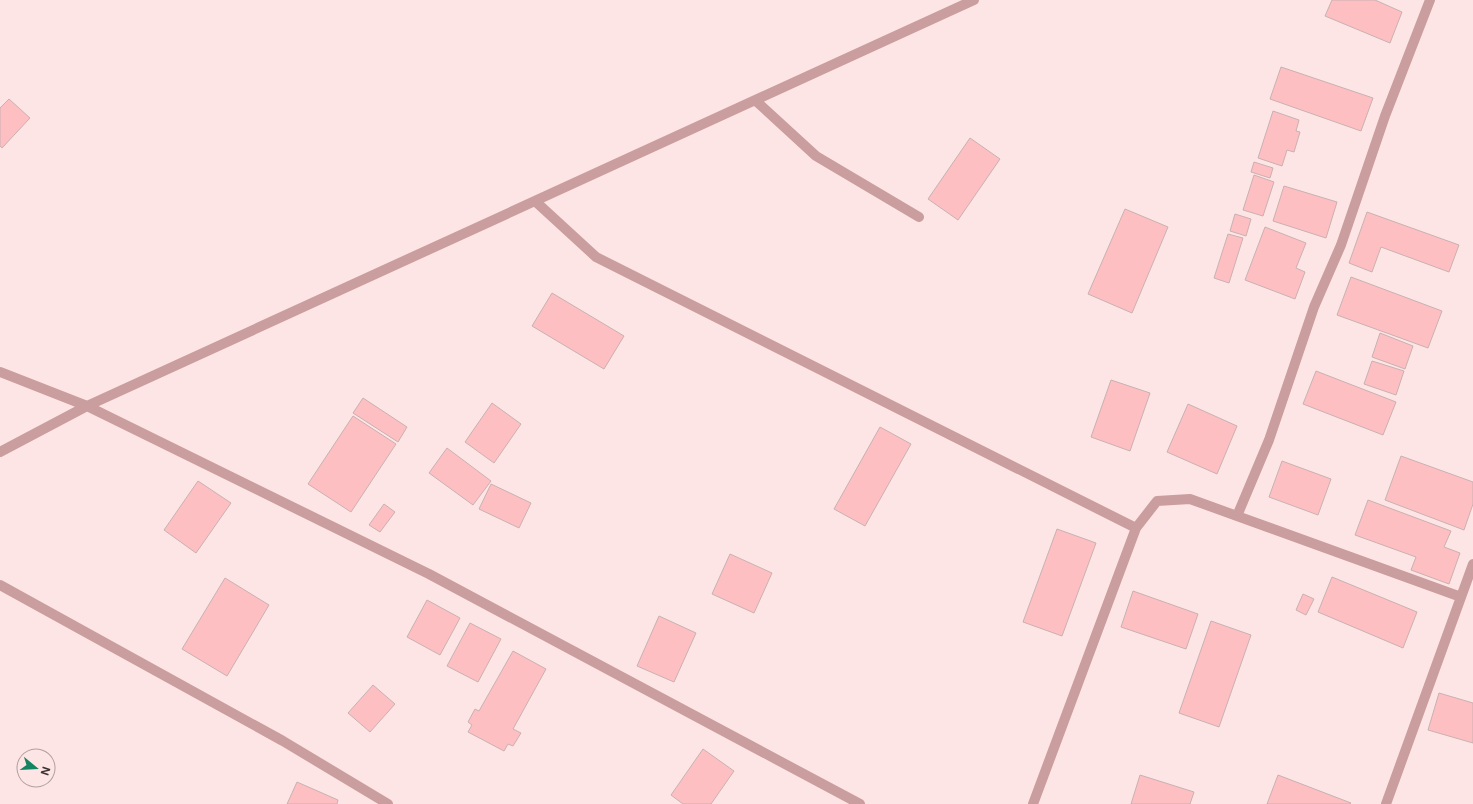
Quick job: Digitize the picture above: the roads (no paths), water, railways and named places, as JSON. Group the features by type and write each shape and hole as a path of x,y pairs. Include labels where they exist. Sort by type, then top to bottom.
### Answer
{"street":[{"path":"0,452 88,406 974,0"},
{"path":"1238,516 1269,440 1314,307 1341,245 1385,116 1430,0"},
{"path":"755,100 816,156 918,217"},
{"path":"535,201 596,257 1136,528"},
{"path":"0,372 88,406 429,574 860,804"},
{"path":"1033,804 1136,528 1157,501 1190,499 1461,597"},
{"path":"1386,804 1473,564"},
{"path":"0,585 283,741 388,804"}]}
